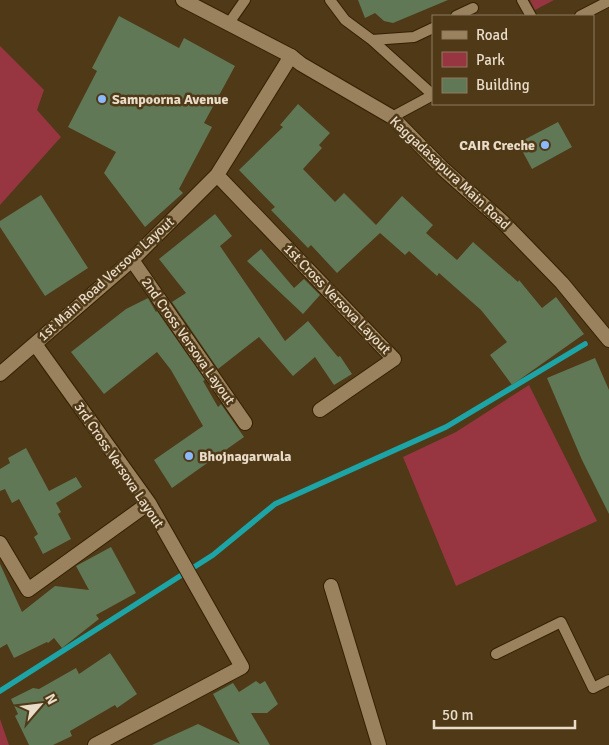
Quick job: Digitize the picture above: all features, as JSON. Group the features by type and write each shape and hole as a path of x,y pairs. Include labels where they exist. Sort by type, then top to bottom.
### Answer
{"street":[{"name":"Kaggadasapura Main Road","path":"183,0 291,56 301,64 392,117 441,167 503,222 562,283 609,340"},
{"name":"1st Main Road Versova Layout","path":"0,374 132,260 217,175 291,56"},
{"name":"1st Cross Versova Layout","path":"217,175 394,359 320,410"},
{"name":"2nd Cross Versova Layout","path":"132,260 245,423"},
{"name":"3rd Cross Versova Layout","path":"35,344 149,503 242,667 95,745"},
{"path":"0,543 28,590 149,503"},
{"path":"331,586 379,745"}],"lane":[{"path":"229,23 245,0"},
{"path":"330,0 345,20 372,40 432,94"},
{"path":"522,0 530,15"},
{"path":"582,15 609,1"},
{"path":"458,15 473,8"},
{"path":"372,40 414,37 432,28"},
{"path":"392,117 432,96"},
{"path":"496,654 561,622 593,688 609,680"}],"green space":[{"path":"530,0 554,0 535,10"},
{"path":"0,46 44,90 37,110 61,137 0,205"},
{"path":"529,385 597,521 456,586 403,457 456,432"},
{"path":"0,719 9,745 0,745"}],"building":[{"path":"358,0 448,0 393,23 384,21 375,13 365,18"},
{"path":"119,16 179,48 184,38 235,66 204,123 212,127 179,189 183,193 145,227 104,173 116,152 68,127 97,71 92,68"},
{"path":"298,104 330,133 319,145 322,148 303,169 335,202 344,193 376,225 402,196 433,225 426,233 457,260 473,242 518,282 519,280 542,308 556,297 584,334 512,385 490,355 507,342 481,310 439,273 437,276 409,251 405,255 380,233 337,273 311,245 308,248 271,210 275,207 239,170 283,127 280,125"},
{"name":"CAIR Creche","path":"558,122 572,147 532,169 518,143"},
{"path":"41,195 88,268 45,296 0,227 0,221"},
{"path":"215,214 232,236 220,246 285,341 308,321 338,357 340,356 352,374 334,385 315,357 293,376 259,337 218,369 172,302 186,293 159,259"},
{"path":"261,249 294,288 304,279 320,295 303,314 247,261"},
{"path":"148,298 205,380 203,381 218,407 221,404 244,437 172,488 154,460 203,426 171,370 157,352 104,394 71,352 126,309"},
{"path":"595,358 609,390 609,514 582,460 547,378"},
{"path":"26,448 49,491 76,477 82,487 56,503 61,512 58,514 71,539 43,554 34,537 38,534 19,499 12,503 5,489 0,491 0,469 10,463 8,458"},
{"path":"111,547 136,593 96,615 99,619 62,648 54,638 48,643 14,658 7,644 0,648 0,564 22,612 55,586 89,590 76,566"},
{"path":"110,653 137,694 117,708 115,705 70,731 72,736 53,745 29,745 15,716 18,714 11,699 33,688 39,689 76,668 79,674"},
{"path":"256,681 260,684 265,681 278,704 267,713 251,713 270,745 152,745 198,724 240,744 213,694 233,683 239,692"}],"waterway":[{"path":"0,691 213,555 275,504 446,427 585,344"}],"place":[{"name":"Sampoorna Avenue","path":"102,99"},
{"name":"CAIR Creche","path":"545,145"},
{"name":"Bhojnagarwala","path":"189,456"}]}
